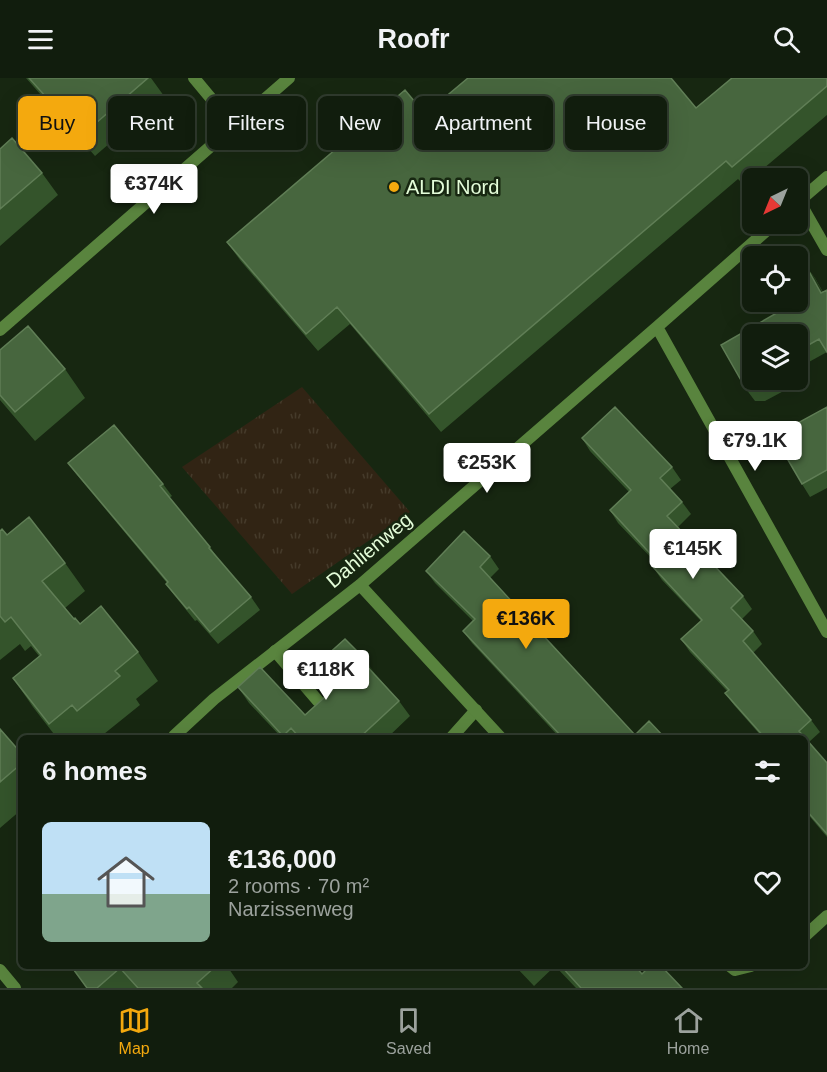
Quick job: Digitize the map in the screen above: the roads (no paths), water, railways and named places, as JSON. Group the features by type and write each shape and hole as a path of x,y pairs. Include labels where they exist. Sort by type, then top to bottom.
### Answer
{"street":[{"path":"194,78 209,96"},
{"path":"268,96 289,78"},
{"path":"0,330 207,150"},
{"path":"808,193 827,177"},
{"path":"808,219 827,250"},
{"name":"Dahlienweg","path":"175,735 214,699 360,585 763,234"},
{"path":"657,327 827,632"},
{"path":"360,585 498,735"},
{"path":"274,651 318,701"},
{"path":"453,735 476,710"},
{"path":"808,933 827,916"},
{"path":"0,970 15,988"}],"place":[{"name":"ALDI Nord","path":"394,187"}]}
